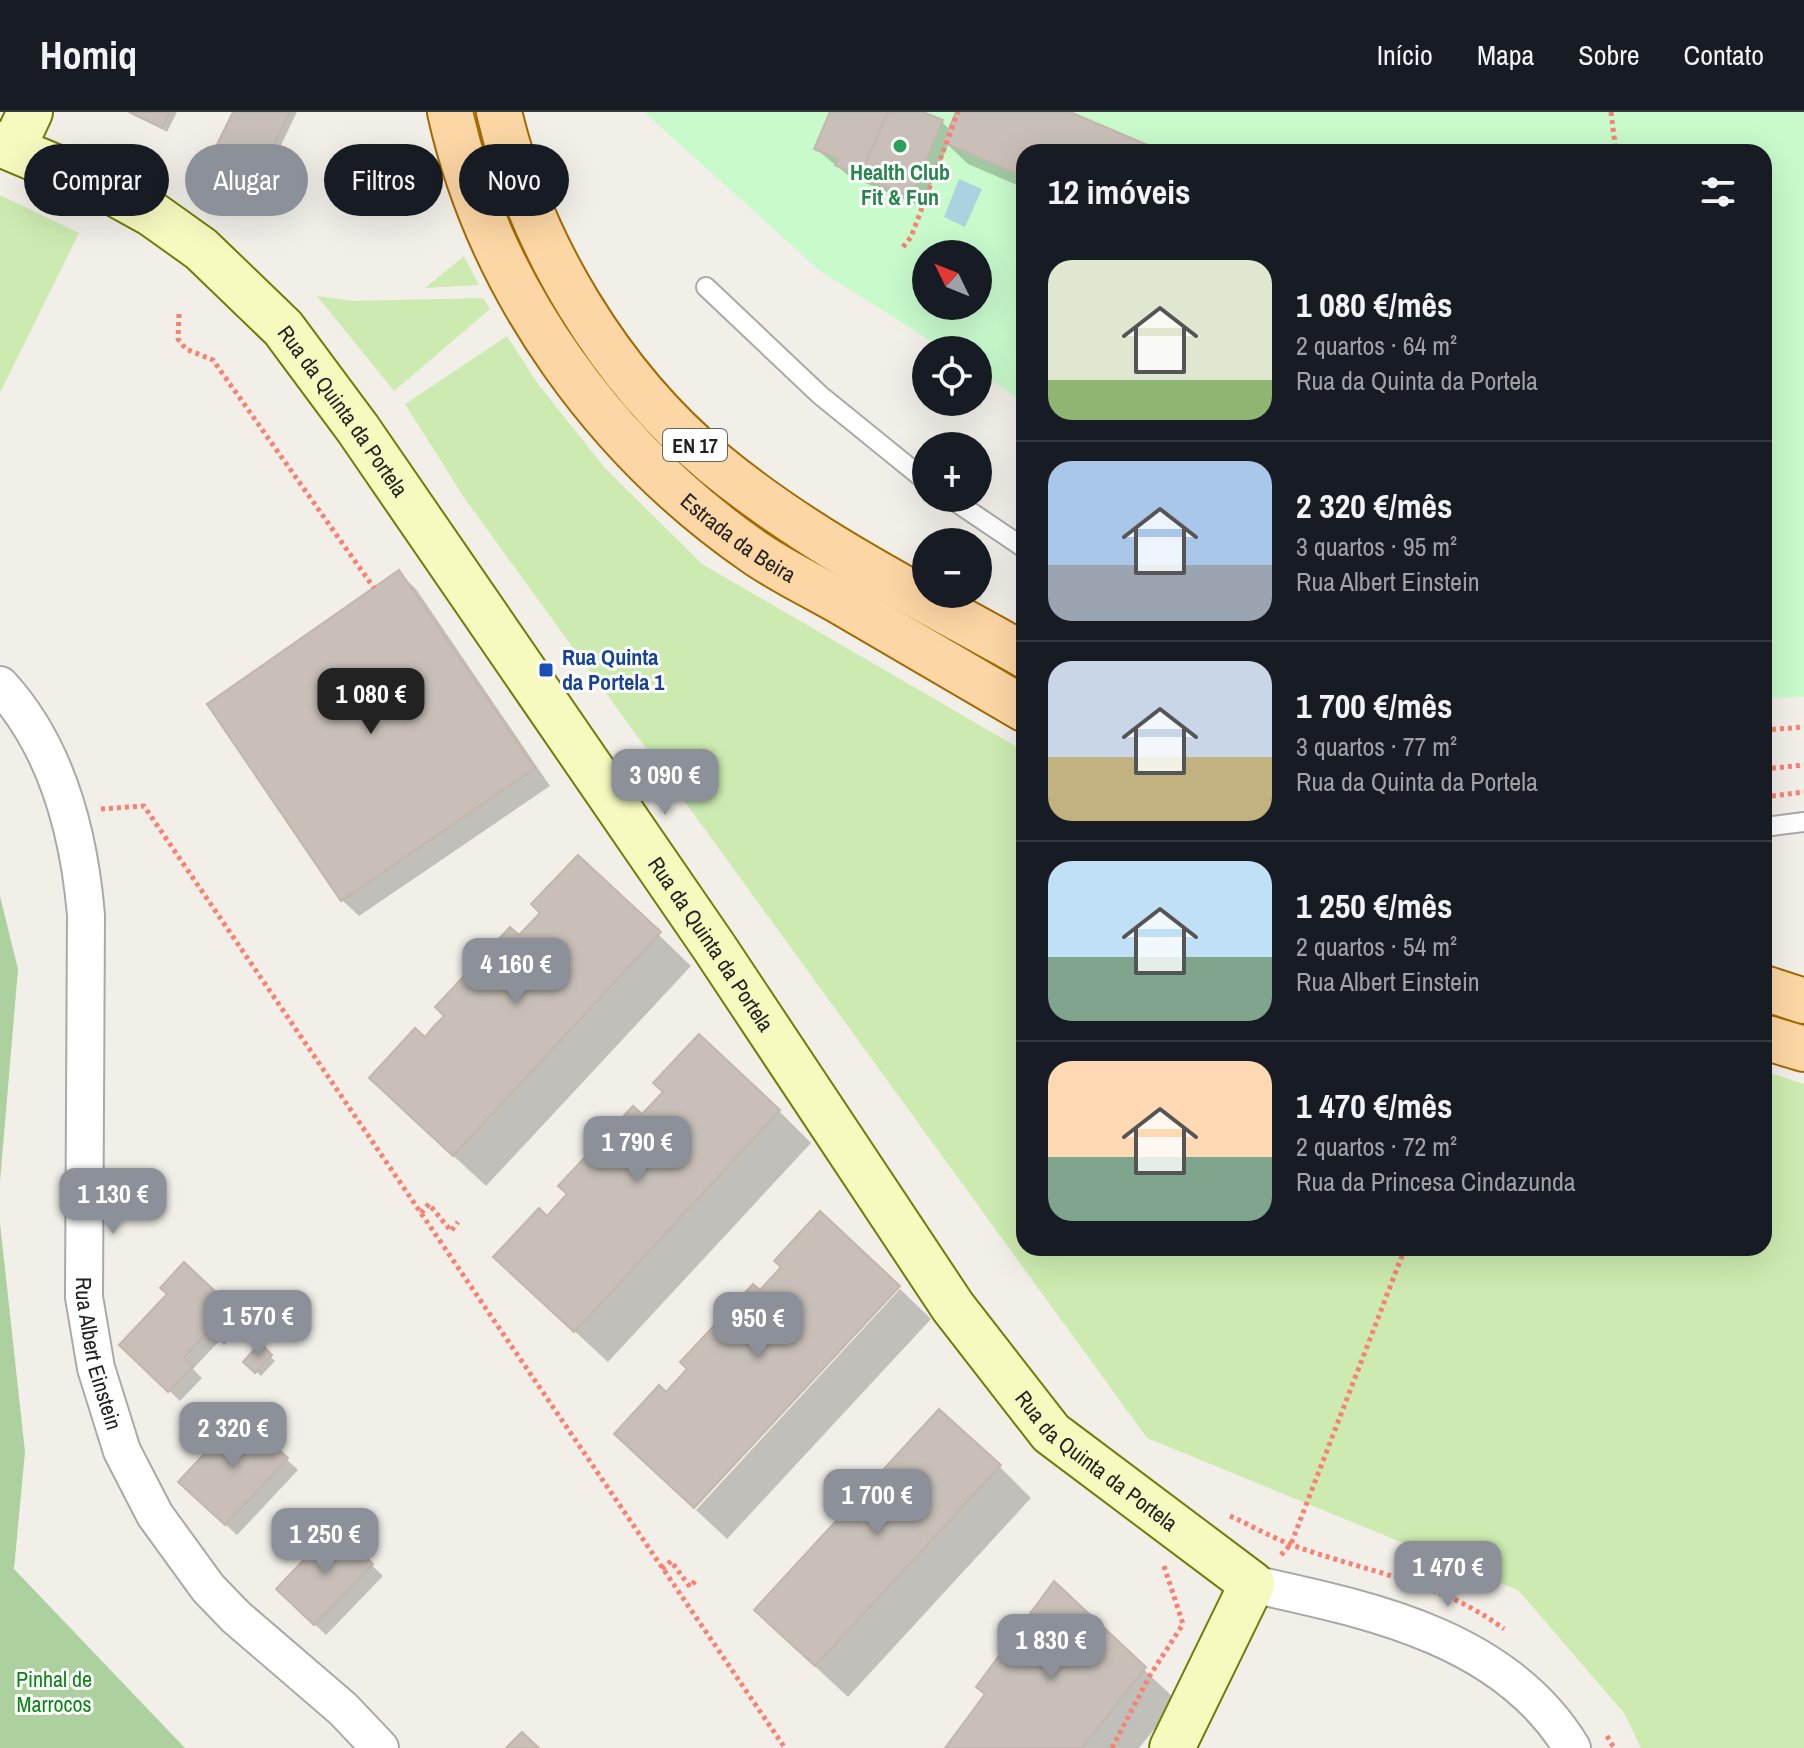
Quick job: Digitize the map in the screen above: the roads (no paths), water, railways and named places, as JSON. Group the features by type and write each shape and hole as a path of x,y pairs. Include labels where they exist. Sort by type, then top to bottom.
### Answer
{"main road":[{"name":"Estrada da Beira","path":"450,112 471,186 518,289 578,386 618,432 679,493 758,554 1016,704"},
{"name":"Estrada da Beira","path":"499,112 516,177 557,265 591,322 645,393 678,429 714,463 784,515 869,568 1016,651"},
{"path":"1772,991 1804,1001"},
{"path":"1772,1039 1804,1049"}],"street":[{"name":"Rua da Quinta da Portela","path":"14,135 152,214 201,249 283,328 358,429 705,934 953,1307 1051,1433 1252,1584"},
{"name":"Rua Albert Einstein","path":"0,685 32,730 53,771 81,861 86,915 84,1297 96,1368 122,1451 155,1515 208,1588 236,1617 343,1709 380,1748"},
{"path":"1172,1748 1252,1584 1365,1608 1471,1651 1552,1716 1572,1748"}],"lane":[{"path":"706,287 820,395 912,470"},
{"path":"971,512 1016,543"},
{"path":"1772,826 1804,822"}],"water":[{"path":"959,179 982,189 965,227 944,217"}],"place":[{"name":"Health Club Fit & Fun","path":"900,146"},
{"name":"Rua Quinta da Portela 1","path":"546,670"}],"park label":[{"name":"Pinhal de Marrocos","path":"54,1692"}]}
